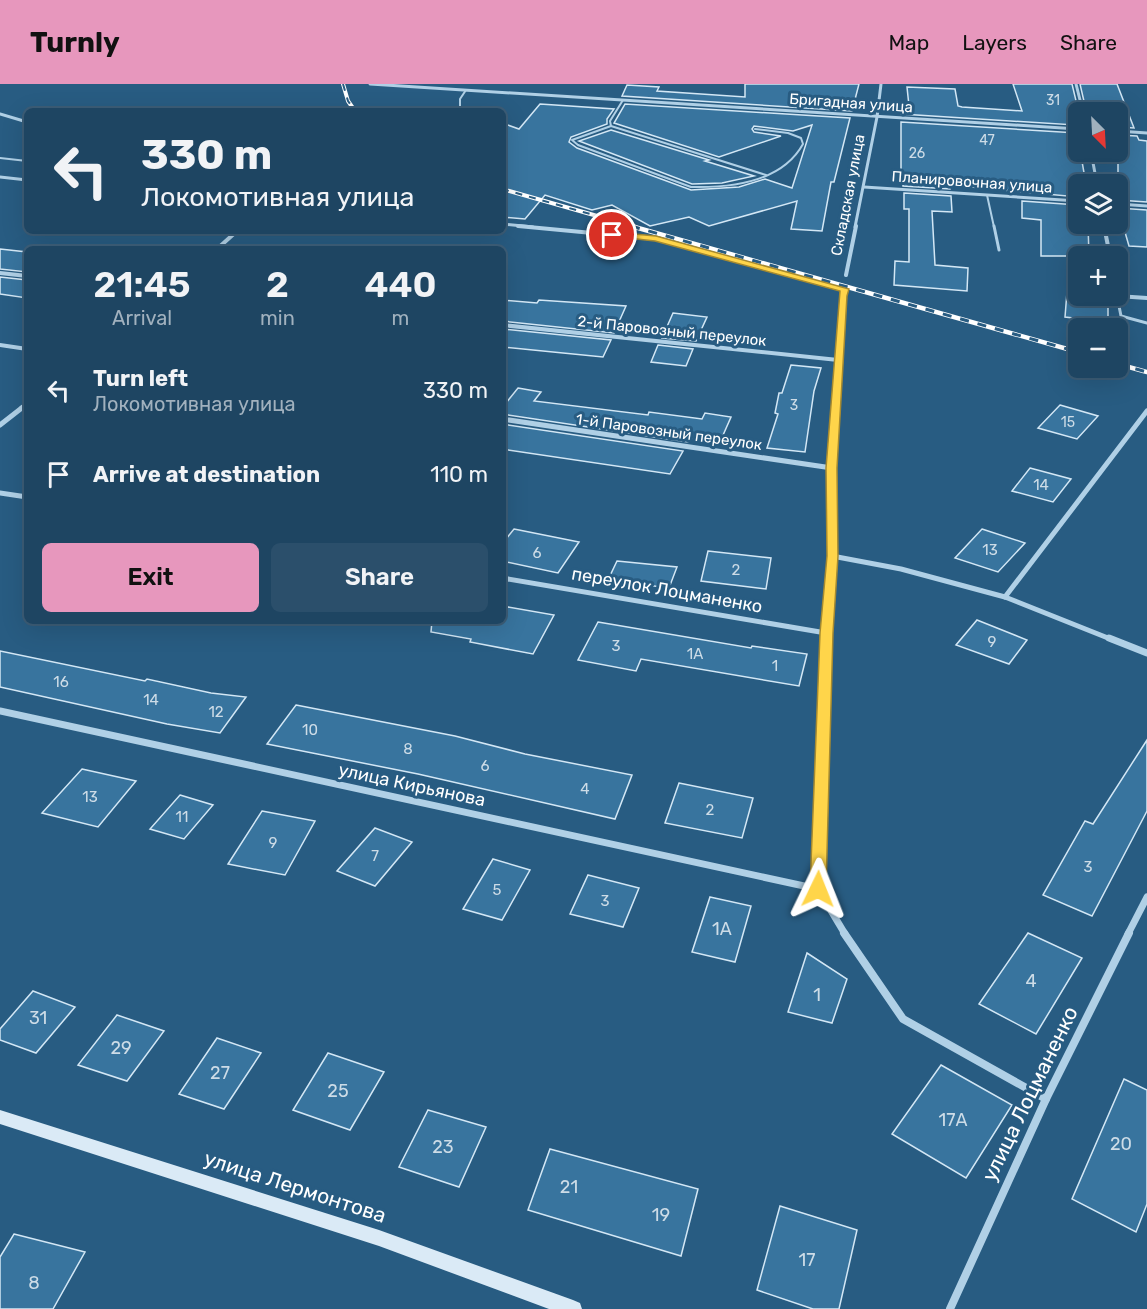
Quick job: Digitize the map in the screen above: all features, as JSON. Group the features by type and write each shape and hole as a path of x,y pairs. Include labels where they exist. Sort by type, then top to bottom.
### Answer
{"main road":[{"name":"улица Лермонтова","path":"0,1117 379,1238 573,1309"}],"street":[{"name":"Бригадная улица","path":"370,84 1068,128"},
{"name":"Складская улица","path":"846,275 882,84"},
{"path":"1076,84 1080,102"},
{"path":"0,114 24,121"},
{"path":"1128,132 1147,133"},
{"path":"0,177 24,180"},
{"name":"Планировочная улица","path":"864,187 1068,200"},
{"path":"1128,205 1147,206"},
{"path":"506,224 656,239 845,289 842,296 832,468 832,556 826,633 818,889 858,955 903,1019 1046,1099"},
{"path":"220,246 234,234"},
{"path":"0,273 24,276"},
{"path":"1128,297 1147,298"},
{"name":"2-й Паровозный переулок","path":"506,325 838,360"},
{"path":"0,345 24,349"},
{"path":"0,425 24,406"},
{"path":"1005,597 1147,411"},
{"name":"1-й Паровозный переулок","path":"506,420 832,468"},
{"path":"0,493 24,497"},
{"path":"832,556 901,569 1005,597 1147,653"},
{"name":"переулок Лоцманенко","path":"506,579 826,633"},
{"name":"улица Кирьянова","path":"0,711 818,889"},
{"name":"улица Лоцманенко","path":"950,1309 1046,1099 1147,897"}],"lane":[{"path":"460,108 460,99 466,90"},
{"path":"611,126 610,121 623,100"},
{"path":"755,129 788,133 801,138 803,144 793,159 766,175 710,188 692,187 578,145 572,140 611,126 766,175"},
{"path":"0,158 24,161"},
{"path":"987,195 999,250"},
{"path":"1119,306 1121,316 1147,323"}],"building":[{"path":"745,84 859,84 852,111 622,96 627,85 659,87 657,91 745,97"},
{"path":"1013,84 1072,84 1076,102 1068,102 1068,125 901,114 901,106 909,106 907,87 955,89 958,106 962,107 1022,111"},
{"path":"1080,84 1117,84 1124,102 1084,102"},
{"path":"540,104 614,109 607,119 607,124 571,137 569,142 577,148 691,190 739,187 765,179 792,188 812,125 793,131 754,126 752,129 754,132 781,136 719,157 614,123 625,104 850,118 834,182 831,182 822,231 791,229 797,201 709,226 689,217 650,226 612,205 592,210 545,195 525,219 506,217 506,124 519,129"},
{"path":"1128,112 1134,128 1128,128"},
{"path":"901,122 1068,132 1068,162 1082,162 1084,174 1068,174 1068,196 950,185 950,189 903,186 901,182"},
{"path":"611,130 754,176 722,183 692,184 579,141"},
{"path":"1128,136 1137,136 1139,140 1147,141 1147,202 1128,201 1128,174 1118,174 1118,162 1128,162"},
{"path":"904,193 951,196 952,212 932,211 935,265 968,268 967,291 894,285 895,261 909,262 909,209 904,209"},
{"path":"1022,201 1068,204 1068,234 1088,234 1089,246 1068,246 1068,256 1041,256 1041,220 1022,218"},
{"path":"1128,209 1147,210 1147,247 1129,246 1126,234 1128,234"},
{"path":"0,249 24,252 24,272 0,269"},
{"path":"0,277 24,280 24,298 0,294"},
{"path":"1067,292 1068,306 1108,306 1108,318 1065,317"},
{"path":"506,300 537,303 539,300 626,306 614,333 506,321"},
{"path":"673,313 707,317 696,341 662,338"},
{"path":"506,329 611,340 603,357 506,347"},
{"path":"658,345 693,349 686,366 651,362"},
{"path":"791,365 821,368 814,391 805,452 767,448 778,414 775,413 779,393 782,393"},
{"path":"518,388 541,392 534,401 648,415 649,412 702,419 705,413 731,417 720,442 690,438 688,442 506,415 506,403"},
{"path":"1060,405 1098,416 1077,439 1038,428"},
{"path":"506,425 683,451 670,474 506,450"},
{"path":"1030,468 1071,479 1053,502 1012,491"},
{"path":"514,529 579,542 558,573 506,562 506,539"},
{"path":"982,529 1025,543 998,572 955,558"},
{"path":"708,551 771,558 766,589 701,581"},
{"path":"617,561 677,567 669,588 608,580"},
{"path":"506,607 554,615 533,654 431,632 432,624 506,624"},
{"path":"977,620 1027,640 1009,664 956,645"},
{"path":"598,622 751,648 752,646 807,654 799,686 641,659 636,671 578,660"},
{"path":"0,651 145,681 147,679 211,693 246,697 220,733 167,724 0,687"},
{"path":"296,705 455,736 525,754 632,775 615,819 418,774 267,744"},
{"path":"1147,740 1147,811 1092,916 1043,895 1085,821 1093,824"},
{"path":"82,769 136,781 98,827 42,813"},
{"path":"679,783 753,798 742,838 665,823"},
{"path":"180,795 213,805 184,839 150,829"},
{"path":"262,811 315,821 285,875 228,864"},
{"path":"375,828 412,842 375,886 337,871"},
{"path":"493,859 530,870 502,920 463,909"},
{"path":"588,875 639,888 623,927 570,914"},
{"path":"710,897 751,906 735,962 692,952"},
{"path":"1028,933 1082,958 1036,1034 979,1004"},
{"path":"807,953 847,979 832,1023 788,1012"},
{"path":"33,991 75,1007 36,1053 0,1040 0,1029"},
{"path":"117,1015 164,1031 127,1081 78,1065"},
{"path":"217,1038 261,1053 224,1109 179,1094"},
{"path":"328,1053 384,1072 350,1130 293,1110"},
{"path":"941,1065 1012,1105 966,1178 892,1134"},
{"path":"1124,1079 1147,1090 1147,1204 1136,1232 1072,1199"},
{"path":"428,1110 486,1127 459,1187 399,1167"},
{"path":"550,1149 698,1189 681,1256 528,1210"},
{"path":"780,1206 857,1230 839,1309 813,1309 757,1290"},
{"path":"14,1234 85,1252 53,1309 0,1309 0,1257"}],"railway":[{"path":"343,84 348,101 353,108"},
{"path":"506,190 636,227"},
{"path":"631,226 1068,349"},
{"path":"1128,367 1147,372"}],"route":[{"path":"612,235 656,239 845,289 842,296 832,468 832,556 826,633 818,889"}]}
